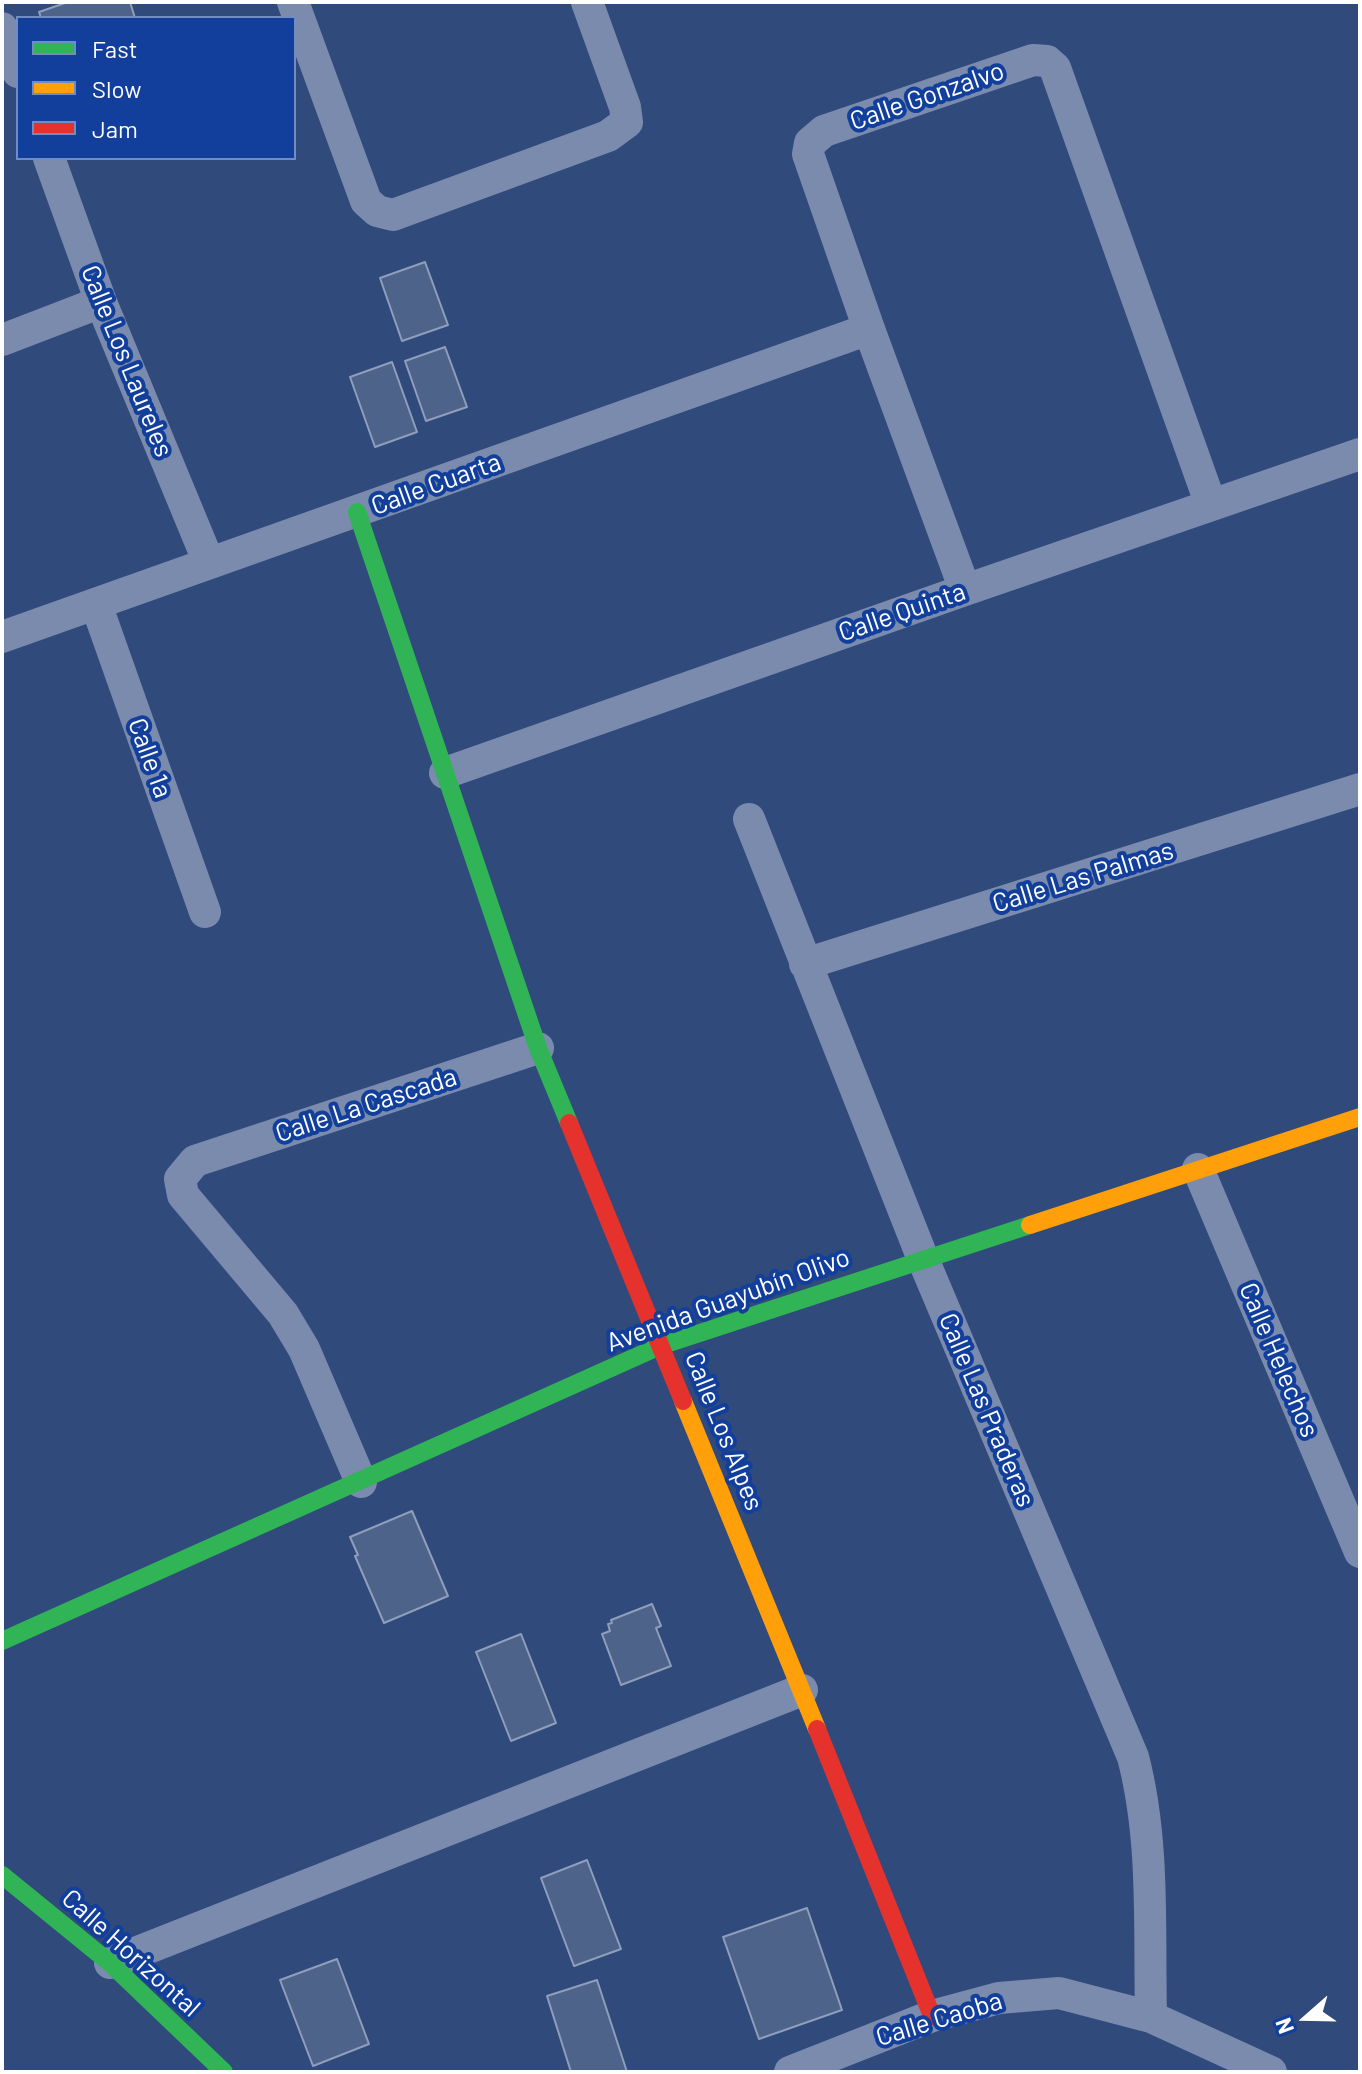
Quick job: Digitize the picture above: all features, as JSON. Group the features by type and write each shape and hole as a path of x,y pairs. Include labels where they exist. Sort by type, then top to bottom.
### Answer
{"main road":[{"name":"Calle Los Alpes","path":"357,512 538,1048 802,1690 932,2016"},
{"name":"Avenida Guayubín Olivo","path":"2,1641 660,1346 1360,1117"},
{"name":"Calle Horizontal","path":"2,1875 110,1963 224,2072"}],"street":[{"path":"293,2 366,201 377,211 393,215 608,136 627,122 625,107 587,2"},
{"path":"2,28 11,64"},
{"name":"Calle Gonzalvo","path":"965,590 808,154 810,143 824,131 1033,60 1047,61 1055,68 1211,505"},
{"name":"Calle Los Laureles","path":"50,160 101,302 209,563"},
{"path":"2,340 101,302"},
{"name":"Calle Cuarta","path":"2,637 869,329"},
{"name":"Calle Quinta","path":"445,773 1360,454"},
{"name":"Calle 1a","path":"96,604 205,912"},
{"name":"Calle Las Palmas","path":"805,964 1360,789"},
{"name":"Calle Las Praderas","path":"749,819 923,1259 1133,1757 1143,1794 1151,2017"},
{"name":"Calle La Cascada","path":"361,1482 304,1349 283,1314 183,1195 180,1179 195,1161 538,1048"},
{"name":"Calle Helechos","path":"1198,1169 1360,1552"},
{"path":"110,1963 802,1690"},
{"name":"Calle Caoba","path":"790,2072 932,2016 999,1998 1059,1993 1151,2017 1271,2072"}],"building":[{"path":"68,2 130,2 134,16 40,16 39,12"},
{"path":"425,262 448,325 402,341 380,278"},
{"path":"445,347 467,407 426,421 405,361"},
{"path":"392,362 417,432 375,447 350,377"},
{"path":"412,1511 448,1596 384,1623 350,1537"},
{"path":"652,1604 661,1626 656,1628 671,1666 621,1685 602,1634 610,1631 608,1624 612,1623 611,1620"},
{"path":"521,1634 556,1723 511,1741 476,1652"},
{"path":"587,1860 621,1949 574,1966 541,1878"},
{"path":"807,1908 842,2010 759,2039 723,1937"},
{"path":"337,1959 369,2044 313,2066 280,1980"},
{"path":"597,1980 627,2072 571,2072 547,1996"}],"traffic: fast":[{"path":"357,512 538,1048 569,1123"},
{"path":"2,1641 660,1346 1030,1225"},
{"path":"2,1875 110,1963 224,2072"}],"traffic: slow":[{"path":"1030,1225 1360,1117"},
{"path":"683,1401 817,1729"}],"traffic: jam":[{"path":"569,1123 683,1401"},
{"path":"817,1729 932,2016"}]}
